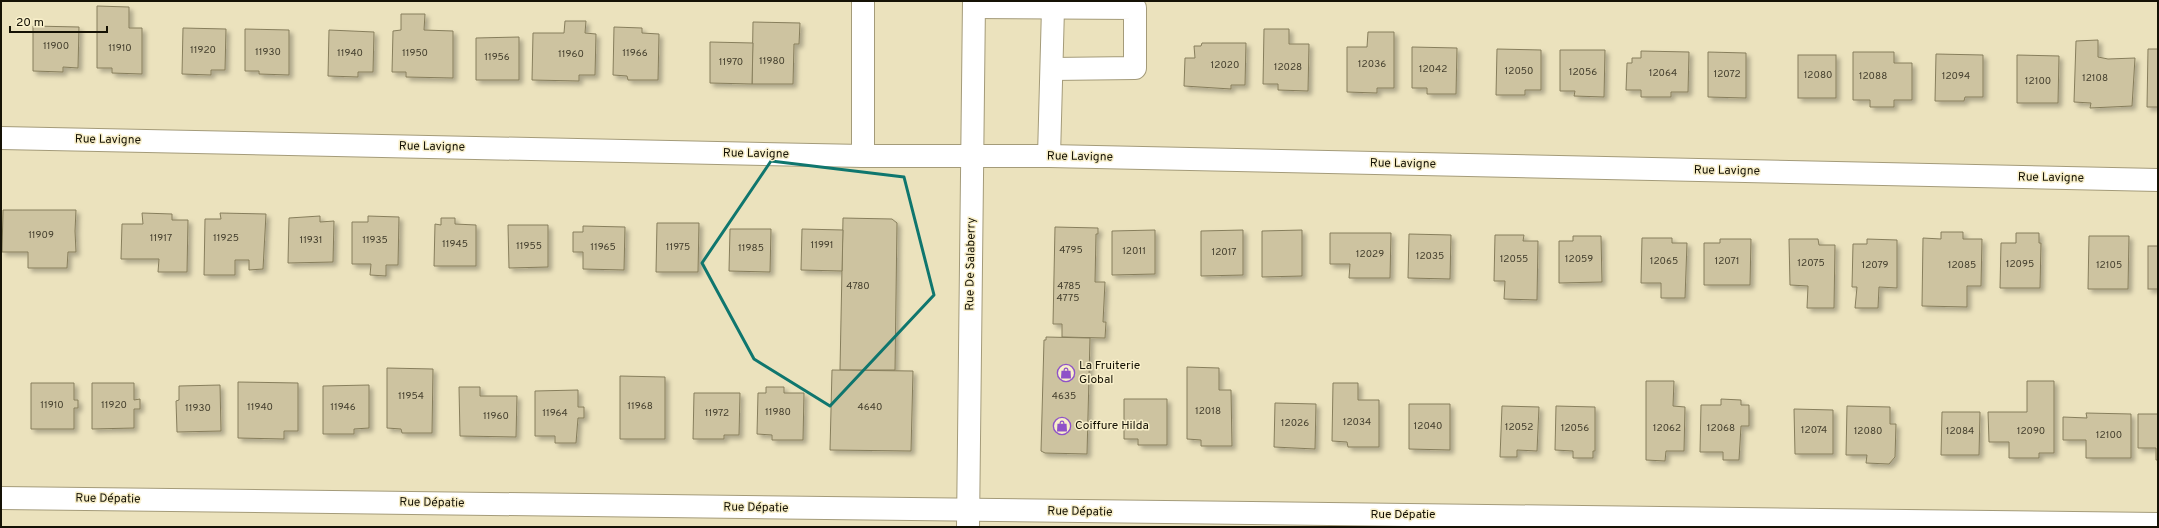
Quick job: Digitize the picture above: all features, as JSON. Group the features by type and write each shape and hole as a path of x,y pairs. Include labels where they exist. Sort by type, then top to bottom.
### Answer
{"street":[{"path":"863,1 863,156"},
{"path":"974,4 1053,8 1135,8 1135,68 1052,69"},
{"name":"Rue De Salaberry","path":"969,519 974,4"},
{"path":"1049,156 1053,8"},
{"name":"Rue Lavigne","path":"1,138 863,156 1049,156 2158,180"},
{"name":"Rue Dépatie","path":"1,498 969,519 2158,524"}],"highlighted area":[{"path":"771,161 904,177 934,295 830,406 754,359 702,263"}],"building":[{"path":"97,6 129,7 129,28 142,28 142,74 112,73 112,68 97,68"},
{"path":"401,14 425,14 424,30 453,31 453,78 406,77 406,72 392,72 393,31 401,30"},
{"path":"565,21 586,21 585,33 596,34 595,75 579,75 579,81 532,80 533,33 564,33"},
{"path":"753,22 800,23 799,44 794,44 793,84 752,84"},
{"path":"33,26 79,27 78,68 63,67 63,72 33,71"},
{"path":"614,27 642,28 642,33 659,34 658,80 628,80 627,76 613,75"},
{"path":"183,28 226,29 225,70 211,70 211,75 182,74"},
{"path":"245,29 289,30 289,75 259,74 259,71 245,71"},
{"path":"1264,29 1289,29 1289,44 1309,44 1308,91 1278,90 1278,84 1263,84"},
{"path":"329,30 374,32 373,72 358,72 358,77 328,76"},
{"path":"1368,32 1394,32 1394,88 1377,88 1377,93 1347,92 1347,47 1367,47"},
{"path":"519,37 519,80 476,80 476,38"},
{"path":"2098,40 2098,57 2108,59 2135,58 2132,106 2090,108 2091,103 2074,102 2076,41"},
{"path":"710,42 753,43 752,84 710,83"},
{"path":"1202,43 1246,43 1245,85 1231,85 1231,89 1184,86 1185,58 1195,58 1194,46 1201,46"},
{"path":"1412,47 1457,48 1456,94 1427,94 1427,88 1412,88"},
{"path":"1497,49 1541,50 1541,90 1525,90 1525,95 1496,95"},
{"path":"2148,49 2158,49 2158,107 2147,107"},
{"path":"1560,50 1605,50 1604,97 1574,96 1575,91 1560,91"},
{"path":"1641,51 1689,52 1688,92 1671,92 1671,97 1641,97 1641,90 1626,90 1627,63 1632,63 1632,58 1641,58"},
{"path":"1708,52 1746,53 1746,98 1708,97"},
{"path":"1853,52 1894,52 1894,63 1912,63 1912,100 1894,100 1894,107 1870,107 1870,100 1853,100"},
{"path":"1936,54 1983,55 1983,97 1965,97 1964,101 1935,101"},
{"path":"1798,55 1836,55 1836,98 1798,98"},
{"path":"2017,55 2059,56 2058,103 2017,103"},
{"path":"3,210 76,210 76,252 68,252 67,268 28,268 28,252 2,252"},
{"path":"142,213 172,214 172,220 188,220 187,272 158,272 159,259 121,259 122,224 143,224"},
{"path":"220,213 266,214 263,269 249,270 249,260 235,260 235,275 204,275 205,219 221,219"},
{"path":"320,216 320,222 334,221 333,262 288,263 289,218"},
{"path":"368,216 399,217 398,265 386,265 386,276 370,275 371,264 352,264 352,222 368,222"},
{"path":"441,218 455,218 455,224 476,225 476,266 434,266 435,224 441,225"},
{"path":"843,218 892,219 897,223 895,370 840,370"},
{"path":"657,223 699,223 698,272 656,272"},
{"path":"508,225 548,225 548,267 509,268"},
{"path":"583,226 625,227 624,270 583,269 583,252 573,252 573,232 583,232"},
{"path":"1055,227 1098,228 1098,234 1096,234 1095,282 1105,282 1103,322 1106,322 1105,338 1062,337 1062,324 1053,324"},
{"path":"730,229 771,229 770,272 729,271"},
{"path":"802,229 843,230 842,271 801,270"},
{"path":"1155,230 1155,274 1112,275 1112,231"},
{"path":"1243,230 1243,275 1201,276 1201,231"},
{"path":"1302,230 1302,276 1262,277 1262,231"},
{"path":"1941,232 1963,232 1963,239 1982,239 1981,286 1967,286 1967,307 1922,306 1923,238 1941,239"},
{"path":"1330,233 1391,233 1390,278 1349,278 1350,264 1330,264"},
{"path":"2016,233 2039,233 2039,243 2041,243 2040,288 2000,288 2001,243 2016,243"},
{"path":"1409,234 1451,235 1450,279 1408,278"},
{"path":"1495,235 1524,235 1523,241 1538,241 1537,300 1504,299 1505,281 1494,281"},
{"path":"1573,236 1601,236 1602,282 1559,283 1559,241 1573,241"},
{"path":"2089,236 2129,236 2128,289 2088,289"},
{"path":"1642,238 1672,238 1672,243 1687,243 1685,298 1661,298 1661,283 1641,283"},
{"path":"1720,239 1751,239 1750,285 1704,285 1704,243 1720,243"},
{"path":"1789,239 1818,239 1819,245 1835,245 1834,308 1807,308 1808,286 1790,285"},
{"path":"1867,239 1897,240 1897,288 1879,287 1878,308 1855,308 1857,287 1852,287 1853,244 1867,244"},
{"path":"2148,246 2158,246 2158,289 2148,289"},
{"path":"1046,337 1090,338 1087,454 1045,453 1041,451 1044,340 1046,340"},
{"path":"1187,367 1219,368 1219,390 1231,390 1232,446 1201,446 1201,440 1187,439"},
{"path":"387,368 433,369 432,433 402,433 401,429 387,428"},
{"path":"832,370 913,371 911,451 830,450"},
{"path":"620,376 665,377 665,439 620,439"},
{"path":"1646,381 1674,381 1673,406 1685,407 1684,451 1666,451 1665,461 1646,460"},
{"path":"2027,381 2054,381 2054,453 2039,453 2039,458 2009,458 2009,442 1989,442 1988,412 2027,412"},
{"path":"238,382 298,383 298,431 284,431 284,439 238,438"},
{"path":"31,383 74,383 74,400 78,400 78,408 74,408 74,429 31,429"},
{"path":"92,383 134,383 134,400 140,399 140,409 134,409 134,428 92,429"},
{"path":"1333,383 1358,383 1358,400 1379,400 1379,447 1348,447 1347,442 1332,441"},
{"path":"220,385 221,431 177,432 176,401 179,400 179,386"},
{"path":"369,385 369,428 354,429 354,434 323,434 323,386"},
{"path":"459,387 480,387 480,396 517,396 516,437 460,436"},
{"path":"766,387 784,387 784,393 804,393 803,440 772,440 772,435 757,434 758,393 766,393"},
{"path":"578,390 578,407 584,407 584,418 578,418 576,443 555,443 555,436 535,436 535,391"},
{"path":"694,393 740,393 739,435 724,435 724,439 693,439"},
{"path":"1124,399 1167,399 1167,445 1138,445 1138,439 1124,439"},
{"path":"1721,399 1741,400 1741,405 1749,405 1749,426 1741,426 1739,460 1723,460 1723,452 1700,452 1701,405 1721,405"},
{"path":"1275,403 1316,404 1315,449 1274,447"},
{"path":"1409,404 1450,404 1450,450 1409,449"},
{"path":"1502,406 1539,407 1537,451 1517,450 1517,457 1500,457"},
{"path":"1556,406 1595,407 1595,451 1593,451 1593,458 1573,458 1573,451 1555,450"},
{"path":"1847,406 1890,407 1890,424 1896,424 1895,457 1889,464 1866,463 1867,455 1846,455"},
{"path":"1794,409 1833,410 1833,454 1795,454"},
{"path":"1942,412 1980,412 1979,455 1941,455"},
{"path":"2086,413 2131,414 2131,458 2086,458 2086,440 2063,440 2063,417 2087,418"},
{"path":"2138,414 2158,414 2158,460 2156,460 2156,448 2138,448"}],"place":[{"name":"La Fruiterie Global","path":"1066,373"},
{"name":"Coiffure Hilda","path":"1062,426"}]}
